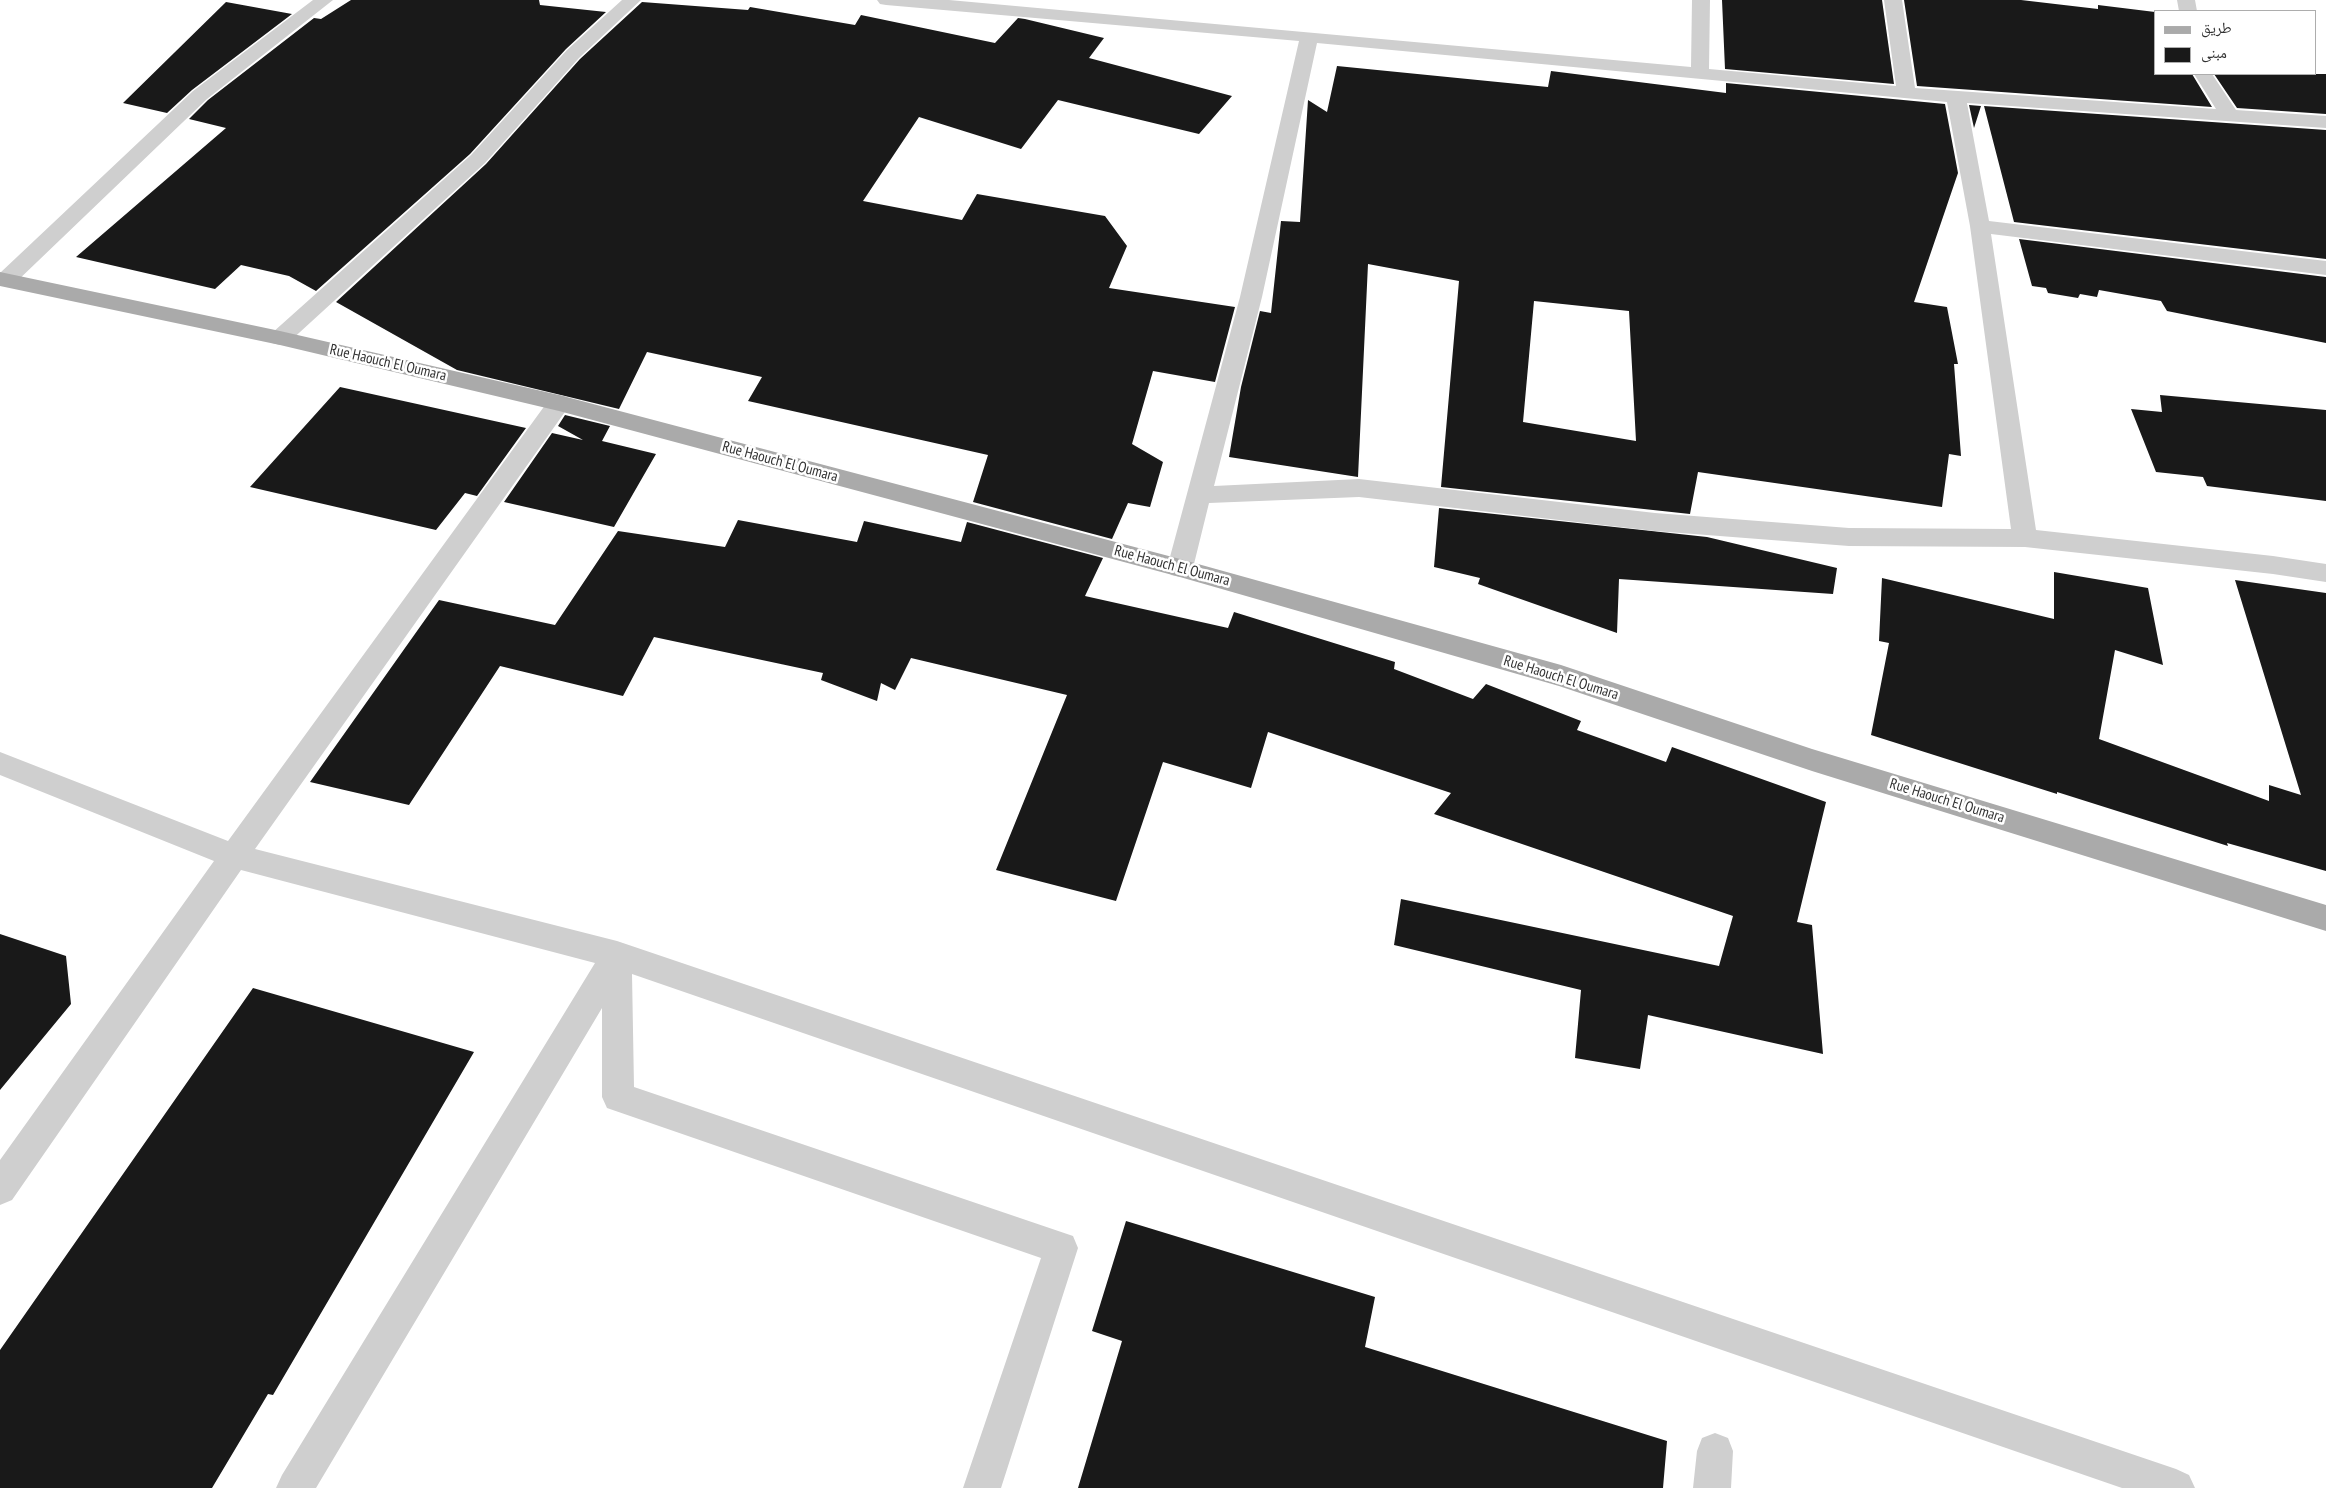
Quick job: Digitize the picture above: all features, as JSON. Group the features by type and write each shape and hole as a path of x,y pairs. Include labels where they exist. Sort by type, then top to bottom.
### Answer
{"main road":[{"name":"Rue Haouch El Oumara","path":"2,279 280,338 559,403 1180,568 1561,676 1812,760 2326,918"}],"street":[{"path":"2,279 200,95 324,0"},
{"path":"280,338 478,159 573,54 632,0"},
{"path":"886,0 1956,97 2326,122"},
{"path":"1700,74 1701,0"},
{"path":"1893,0 1906,92"},
{"path":"1180,568 1251,297 1309,37"},
{"path":"2204,75 2230,115"},
{"path":"1956,97 1980,226 2025,538"},
{"path":"1980,226 2326,268"},
{"path":"0,1188 234,856 559,403"},
{"path":"1200,494 1359,488 1655,522 1791,533 1850,537 2025,538 2273,565 2326,573"},
{"path":"0,762 234,856 617,955 2176,1488"},
{"path":"295,1488 617,955"},
{"path":"617,955 618,1098 1061,1248 982,1488"},
{"path":"1712,1488 1715,1451"}],"building":[{"path":"351,0 539,0 540,5 606,12 566,49 470,154 316,291 289,276 241,265 215,289 76,257 226,128 189,119 208,100 314,18 321,19"},
{"path":"1722,0 1882,0 1894,84 1725,69"},
{"path":"1904,0 2021,0 2098,9 2098,5 2154,12 2154,75 2193,75 2212,107 1917,86"},
{"path":"226,2 292,14 192,90 167,113 123,103"},
{"path":"642,2 748,10 750,7 855,25 861,15 995,43 1018,18 1025,19 1104,38 1089,58 1232,96 1199,134 1058,100 1021,149 919,117 863,201 962,220 977,194 1105,216 1127,246 1109,288 1235,307 1215,382 1153,371 1132,444 1163,462 1150,507 1128,503 1112,539 973,502 988,455 748,401 762,377 647,352 619,409 457,370 336,302 486,164 580,59"},
{"path":"1337,66 1548,87 1551,71 1726,93 1726,83 1945,104 1958,173 1914,302 1947,307 1958,364 1954,364 1961,456 1949,454 1942,507 1698,472 1690,514 1441,487 1459,281 1368,264 1358,477 1229,457 1241,387 1260,311 1271,313 1281,221 1300,222 1308,100 1327,112","holes":["1534,301 1629,311 1636,441 1523,422"]},
{"path":"2326,74 2326,114 2237,108 2215,75"},
{"path":"1969,105 1981,106 1974,128"},
{"path":"1984,106 2326,130 2326,259 2014,222"},
{"path":"2019,239 2326,277 2326,343 2167,311 2161,301 2099,290 2097,297 2080,294 2078,298 2048,293 2046,288 2032,286"},
{"path":"340,387 526,428 477,496 465,493 436,530 250,487"},
{"path":"2160,395 2326,410 2326,501 2207,486 2203,477 2156,472 2131,409 2162,412"},
{"path":"565,415 610,426 602,441 656,454 614,527 504,502 552,433 583,440 558,426"},
{"path":"1439,508 1707,537 1837,568 1833,594 1619,579 1617,633 1478,584 1480,578 1434,567"},
{"path":"738,520 857,542 864,521 961,542 967,522 1103,558 1085,596 1228,628 1234,612 1395,662 1394,669 1473,699 1486,684 1581,721 1577,730 1666,762 1672,747 1826,802 1797,922 1812,925 1823,1054 1648,1015 1640,1069 1575,1058 1581,990 1394,945 1401,899 1719,966 1733,916 1434,814 1451,793 1268,732 1251,788 1163,762 1116,901 996,870 1067,695 911,658 895,690 881,683 877,701 821,680 823,673 654,637 623,696 500,666 409,805 310,782 439,600 555,625 618,531 725,547"},
{"path":"2054,572 2148,588 2163,665 2115,650 2099,739 2269,801 2269,785 2301,795 2235,580 2326,593 2326,871 2227,843 2228,846 1871,735 1889,643 1879,641 1882,578 2054,619"},
{"path":"0,934 66,956 71,1004 0,1090"},
{"path":"253,988 474,1052 273,1395 268,1394 212,1488 0,1488 0,1350"},
{"path":"1126,1221 1375,1297 1365,1347 1667,1441 1663,1488 1078,1488 1122,1341 1092,1331"}]}
